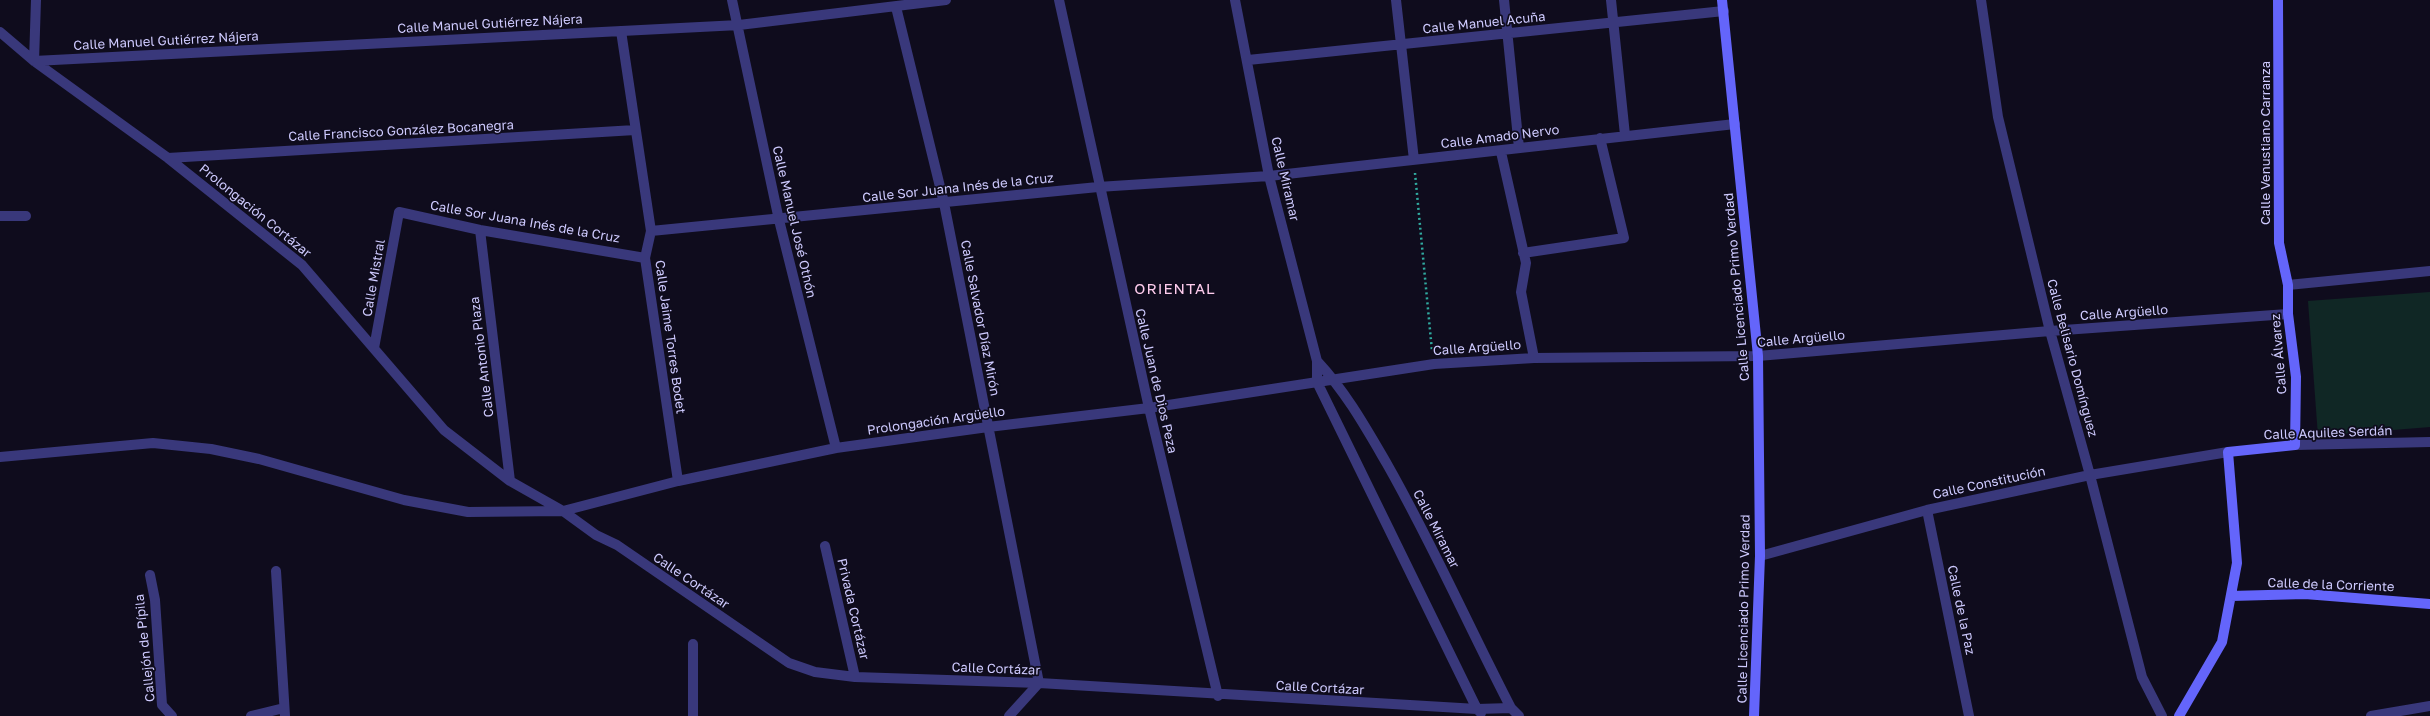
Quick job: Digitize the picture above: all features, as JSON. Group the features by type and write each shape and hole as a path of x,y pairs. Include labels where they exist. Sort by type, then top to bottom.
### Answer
{"street":[{"path":"34,61 36,0"},
{"name":"Calle Manuel José Othón","path":"732,0 739,25 779,220 836,448"},
{"name":"Calle Manuel Gutiérrez Nájera","path":"34,61 739,25 896,8 946,0"},
{"name":"Calle Juan de Dios Peza","path":"1059,0 1098,187 1218,696"},
{"name":"Calle Miramar","path":"1235,0 1248,60 1269,176 1317,361 1316,382 1480,713"},
{"path":"1396,0 1414,160"},
{"path":"1504,0 1509,34 1519,148"},
{"path":"1611,0 1625,135"},
{"name":"Calle Licenciado Primo Verdad","path":"1722,0 1758,356 1760,556 1754,716"},
{"name":"Calle Belisario Domínguez","path":"1981,0 1998,117 2050,331 2090,475 2142,677 2162,716"},
{"name":"Calle Venustiano Carranza","path":"2278,0 2279,243 2288,285"},
{"name":"Calle Salvador Díaz Mirón","path":"896,8 944,203 1039,684"},
{"name":"Calle Manuel Acuña","path":"1248,60 1724,11"},
{"name":"Calle Jaime Torres Bodet","path":"621,31 650,231 645,258 678,481"},
{"name":"Prolongación Cortázar","path":"0,32 34,61 168,158 302,265 444,430 510,481 562,511"},
{"name":"Calle Amado Nervo","path":"1269,176 1501,152 1519,148 1625,135 1735,124"},
{"name":"Calle Francisco González Bocanegra","path":"168,158 635,130"},
{"path":"1523,253 1624,238 1600,138"},
{"path":"1501,152 1526,263 1521,292 1534,358"},
{"name":"Calle Sor Juana Inés de la Cruz","path":"650,231 779,220 1098,187 1269,176"},
{"name":"Calle Sor Juana Inés de la Cruz","path":"399,212 480,230 645,258"},
{"name":"Calle Mistral","path":"374,348 399,212"},
{"path":"0,216 26,216"},
{"name":"Calle Antonio Plaza","path":"480,230 510,481"},
{"path":"2288,285 2430,271"},
{"name":"Calle Álvarez","path":"2288,285 2288,314 2296,377 2295,445"},
{"name":"Calle Argüello","path":"1316,382 1434,364 1534,358 1758,356 2050,331 2288,314"},
{"name":"Calle Miramar","path":"1317,361 1334,379 1358,414 1415,514 1511,708 1520,716"},
{"name":"Prolongación Argüello","path":"0,457 153,443 211,449 260,459 404,500 468,512 562,511 678,481 836,448 988,427 1149,408 1316,382"},
{"name":"Calle Aquiles Serdán","path":"2228,452 2295,445 2430,442"},
{"path":"2179,716 2222,642 2231,596 2237,563 2228,452"},
{"name":"Calle Constitución","path":"1760,556 1927,510 2090,475 2228,452"},
{"name":"Calle de la Paz","path":"1927,510 1970,716"},
{"name":"Calle Cortázar","path":"562,511 789,663 815,672 855,678 1039,684 1480,713 1511,708"},
{"name":"Privada Cortázar","path":"825,546 855,678"},
{"path":"251,716 285,712 276,571"},
{"name":"Callejón de Pípila","path":"150,575 154,600 162,705 172,716"},
{"name":"Calle de la Corriente","path":"2231,596 2305,594 2430,604"},
{"path":"693,644 693,716"},
{"path":"1010,716 1039,684"},
{"path":"2370,716 2430,706"}],"path":[{"path":"1414,160 1434,364"}],"green space":[{"path":"2430,292 2430,427 2318,436 2308,301"}],"district":[{"name":"ORIENTAL","path":"1175,289"}]}
